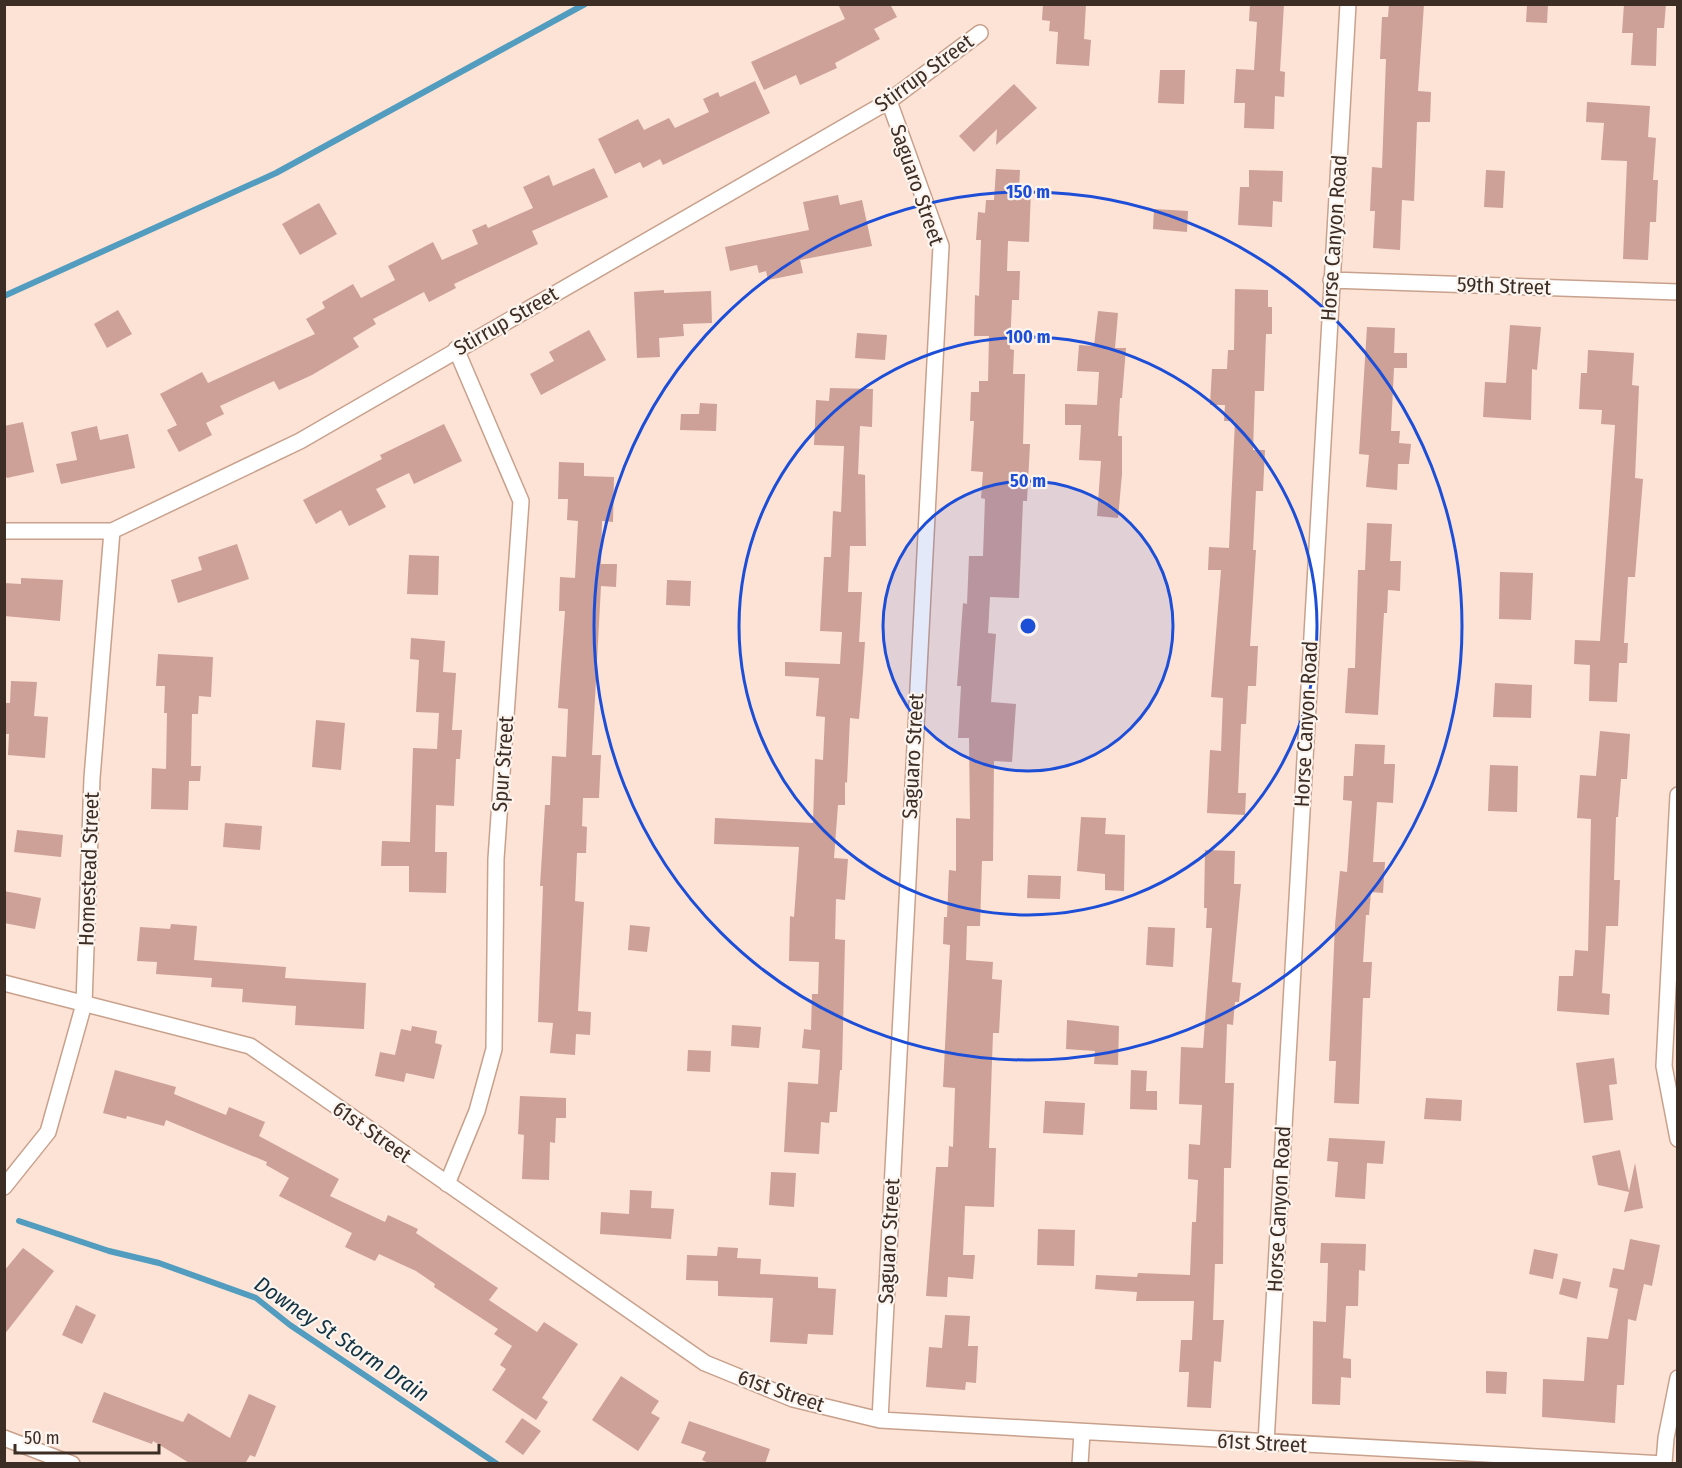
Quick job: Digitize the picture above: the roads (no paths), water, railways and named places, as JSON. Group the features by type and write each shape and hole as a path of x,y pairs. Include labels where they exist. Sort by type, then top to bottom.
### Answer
{"street":[{"name":"Horse Canyon Road","path":"1266,1443 1348,4"},
{"name":"Stirrup Street","path":"4,531 112,531 300,441 888,101 980,33"},
{"name":"Saguaro Street","path":"880,1419 941,246 888,101"},
{"name":"59th Street","path":"1331,280 1677,292"},
{"name":"Spur Street","path":"447,1184 477,1111 494,1049 496,859 521,501 456,349"},
{"name":"Homestead Street","path":"4,1187 48,1132 84,1004 92,778 112,531"},
{"path":"1677,795 1664,1066 1677,1139"},
{"name":"61st Street","path":"4,983 250,1046 705,1363 794,1399 880,1419 1082,1433 1664,1464"},
{"path":"1664,1464 1666,1438 1677,1378"},
{"path":"1080,1464 1082,1433"},
{"path":"4,1438 72,1464"}],"waterway":[{"path":"4,296 276,173 585,4"},
{"name":"Downey St Storm Drain","path":"19,1221 109,1251 159,1263 256,1298 290,1325 497,1464"}]}
